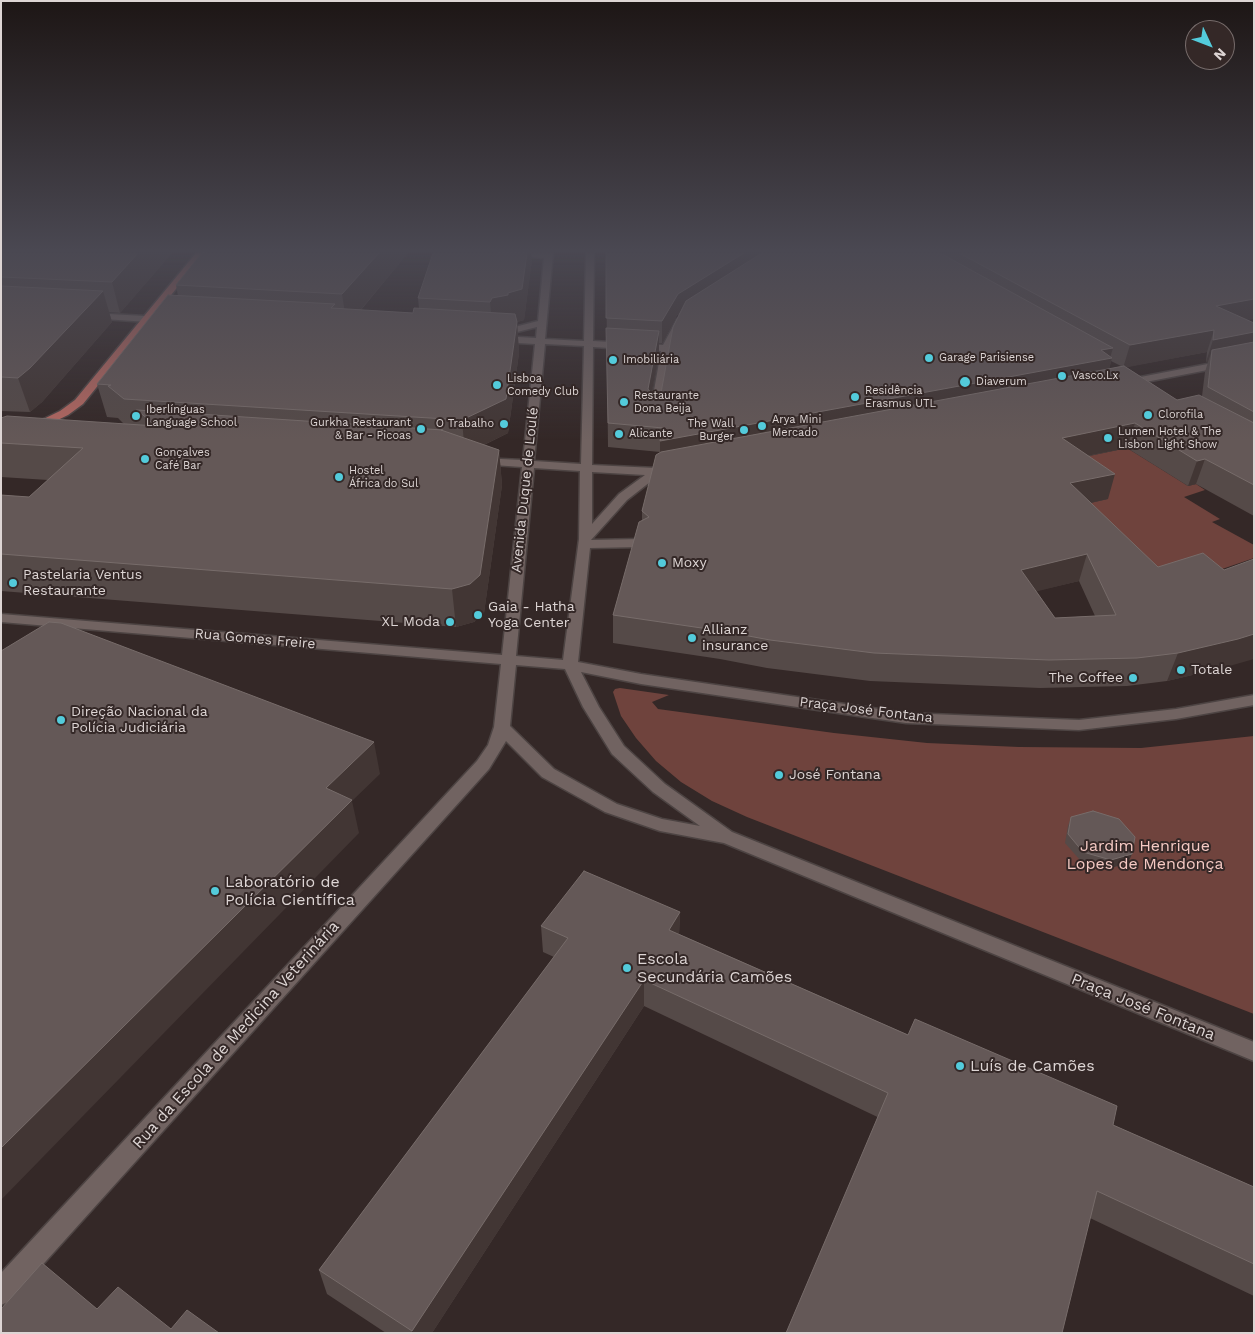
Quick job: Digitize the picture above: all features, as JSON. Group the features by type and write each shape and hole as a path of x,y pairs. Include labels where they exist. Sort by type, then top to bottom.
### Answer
{"main road":[{"path":"1,438 27,431 64,413 79,402 151,315"}],"street":[{"path":"83,315 172,321"},
{"name":"Avenida Duque de Loulé","path":"502,727 543,315"},
{"path":"570,665 585,542 589,315"},
{"path":"655,413 666,348 676,326 686,316"},
{"path":"542,323 488,338 666,348"},
{"path":"1112,386 1254,358"},
{"path":"1118,371 1148,388"},
{"path":"1,429 52,433"},
{"path":"472,460 656,472 685,467"},
{"path":"585,542 623,497 656,472"},
{"path":"585,542 640,543"},
{"name":"Rua Gomes Freire","path":"1,618 508,660"},
{"name":"Praça José Fontana","path":"508,660 570,665 641,679 906,718 1079,725 1176,714 1254,700"},
{"name":"Praça José Fontana","path":"570,665 591,707 618,750 659,788 727,836 1254,1052"},
{"name":"Praça José Fontana","path":"502,727 548,773 611,808 660,825 727,836"},
{"name":"Rua da Escola de Medicina Veterinária","path":"1,1292 483,765 496,746 502,727"}],"green space":[{"path":"1127,448 1188,486 1196,484 1205,490 1184,497 1220,519 1212,522 1254,545 1254,558 1147,595 1056,511 1107,499 1056,463"},
{"name":"Jardim Henrique Lopes de Mendonça","path":"620,688 669,695 652,702 658,709 834,733 927,743 1019,747 1141,748 1254,736 1254,1014 747,817 712,801 681,782 656,761 636,738 621,716 613,692 615,689"}],"building":[{"path":"1,315 80,315 30,368 18,378 1,377"},
{"path":"152,315 515,315 517,322 506,399 462,420 124,399 108,386 111,385 97,384"},
{"path":"606,315 665,315 662,321 606,318"},
{"path":"679,315 1053,315 1113,348 1101,350 1112,358 660,441 663,428 608,423 606,328 659,331 648,389 651,393 661,393 673,327"},
{"path":"1075,315 1237,315 1254,323 1254,332 1213,340 1214,330 1130,345"},
{"path":"1254,342 1254,412 1208,387 1212,350"},
{"path":"1124,366 1177,400 1199,395 1254,423 1254,485 1205,459 1197,461 1135,423 1062,438 1115,474 1070,483 1158,567 1203,553 1224,570 1254,559 1254,634 1178,653 1137,658 1049,660 874,653 770,640 613,615 639,522 649,517 642,511 656,455 661,452","holes":["1087,554 1116,615 1055,618 1021,570"]},
{"path":"137,410 443,430 441,430 499,450 480,575 470,584 452,589 1,554 1,495 29,497 83,448 1,443 1,418 7,416 156,426"},
{"path":"49,622 61,623 374,742 326,788 352,800 1,1148 1,651"},
{"path":"1093,811 1119,819 1135,837 1132,854 1111,860 1083,852 1068,834 1071,817"},
{"path":"584,871 680,912 669,930 908,1035 915,1019 1117,1106 1113,1125 1254,1187 1254,1264 1097,1191 1062,1333 786,1333 888,1093 644,980 412,1331 319,1270 568,938 541,926"},
{"path":"42,1263 97,1309 118,1287 171,1329 187,1310 219,1333 1,1333 1,1309"}],"place":[{"name":"Garage Parisiense","path":"929,358"},
{"name":"Imobiliária","path":"613,360"},
{"name":"Vasco.Lx","path":"1062,376"},
{"name":"Diaverum","path":"965,382"},
{"name":"Lisboa Comedy Club","path":"497,385"},
{"name":"Residência Erasmus UTL","path":"855,397"},
{"name":"Restaurante Dona Beija","path":"624,402"},
{"name":"Clorofila","path":"1148,415"},
{"name":"Iberlínguas Language School","path":"136,416"},
{"name":"O Trabalho","path":"504,424"},
{"name":"Arya Mini Mercado","path":"762,426"},
{"name":"Gurkha Restaurant & Bar - Picoas","path":"421,429"},
{"name":"The Wall Burger","path":"744,430"},
{"name":"Alicante","path":"619,434"},
{"name":"Lumen Hotel & The Lisbon Light Show","path":"1108,438"},
{"name":"Gonçalves Café Bar","path":"145,459"},
{"name":"Hostel África do Sul","path":"339,477"},
{"name":"Moxy","path":"662,563"},
{"name":"Pastelaria Ventus Restaurante","path":"13,583"},
{"name":"Gaia - Hatha Yoga Center","path":"478,615"},
{"name":"XL Moda","path":"450,622"},
{"name":"Allianz insurance","path":"692,638"},
{"name":"Totale","path":"1181,670"},
{"name":"The Coffee","path":"1133,678"},
{"name":"Direção Nacional da Polícia Judiciária","path":"61,720"},
{"name":"José Fontana","path":"779,775"},
{"name":"Laboratório de Polícia Científica","path":"215,891"},
{"name":"Escola Secundária Camões","path":"627,968"},
{"name":"Luís de Camões","path":"960,1066"}]}
